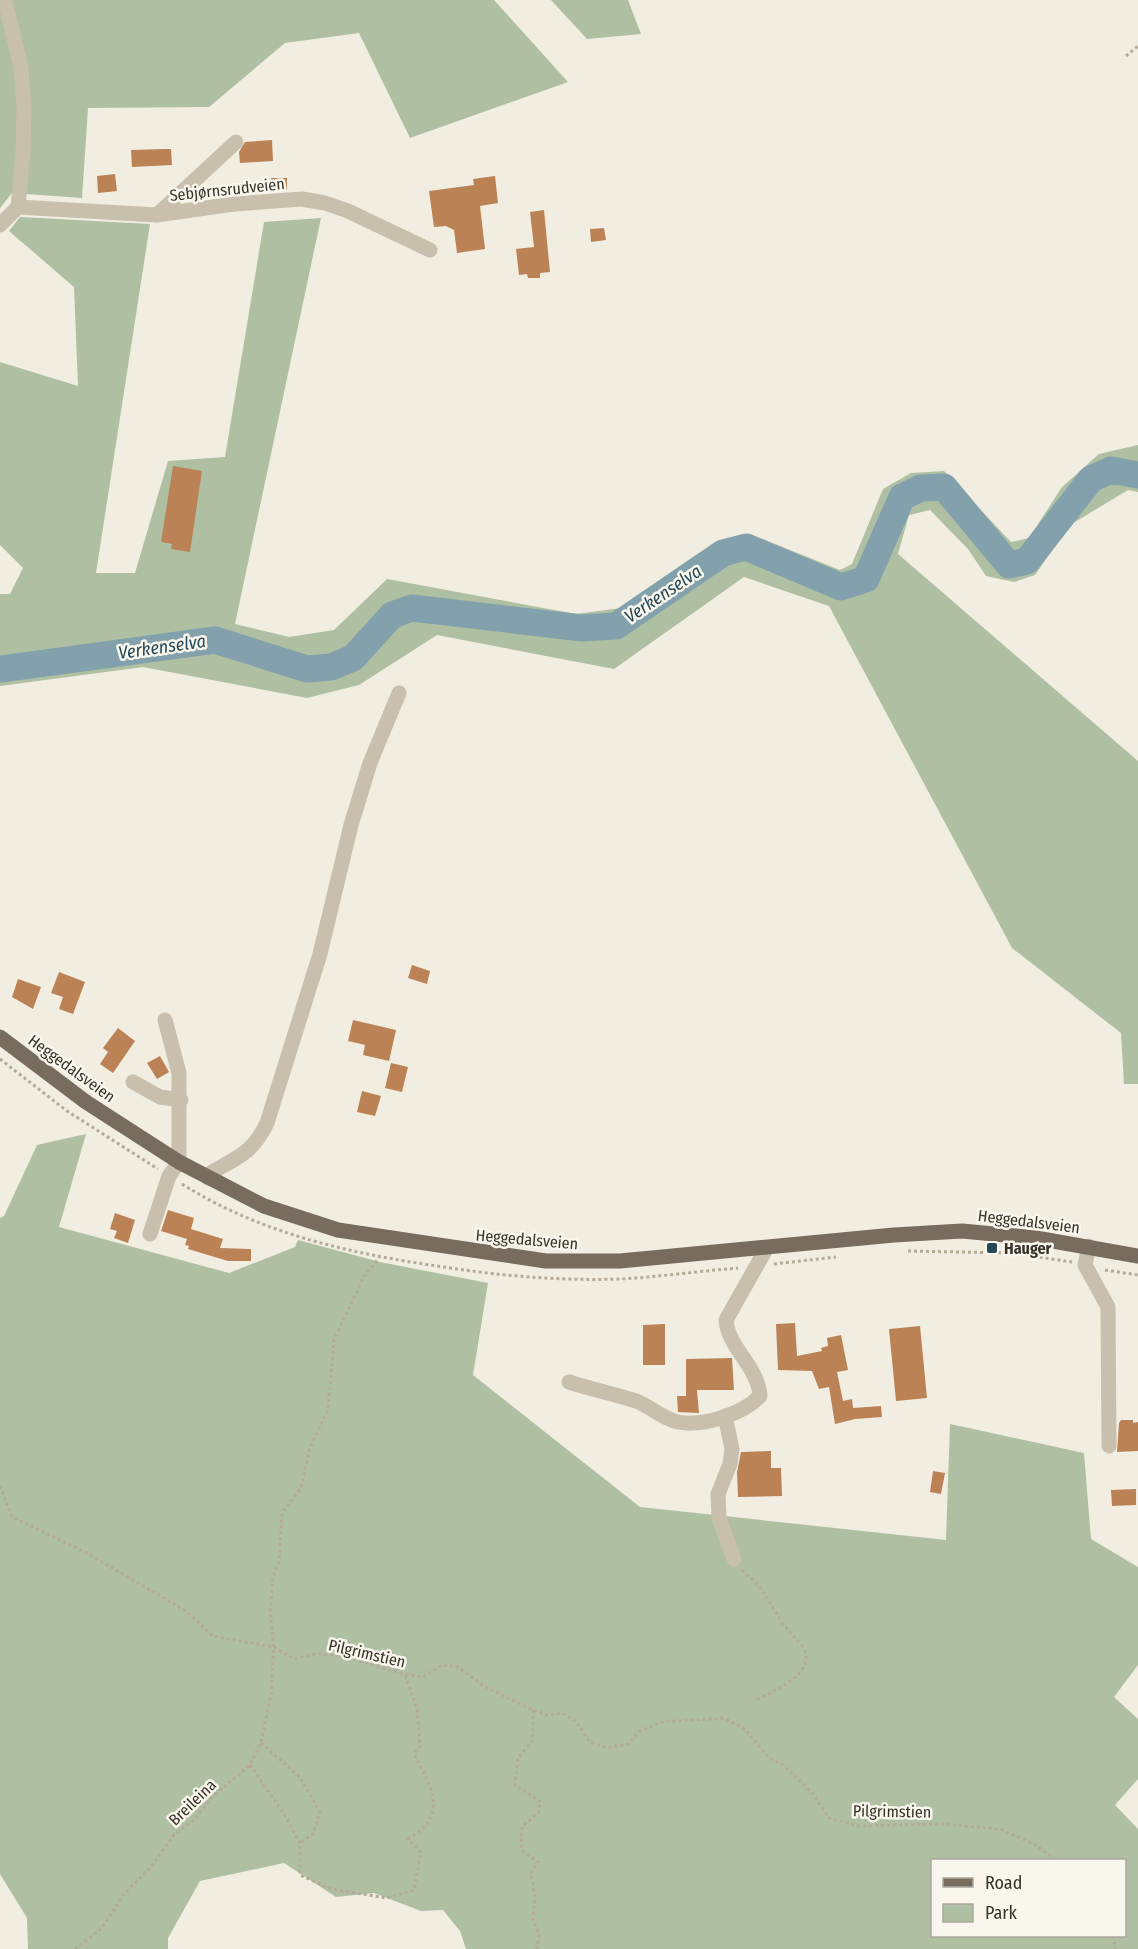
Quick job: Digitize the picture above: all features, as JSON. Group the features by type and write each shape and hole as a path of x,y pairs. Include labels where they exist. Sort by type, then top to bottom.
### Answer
{"main road":[{"name":"Heggedalsveien","path":"0,1037 86,1102 179,1162 264,1206 338,1230 514,1257 585,1262 766,1249 894,1235 962,1232 999,1233 1089,1246 1138,1256"}],"street":[{"path":"0,225 18,207 24,108 21,68 5,0"},
{"path":"157,215 236,142"},
{"name":"Sebjørnsrudveien","path":"18,207 157,215 234,204 302,200 325,203 348,211 430,250"},
{"path":"208,1178 212,1172 258,1142 267,1123 320,954 351,825 370,764 399,693"},
{"path":"150,1234 169,1176 179,1162 181,1100 176,1052 165,1020"},
{"path":"134,1082 160,1096 181,1100"},
{"path":"1089,1246 1084,1265 1108,1307 1109,1446"},
{"path":"569,1382 638,1402 677,1422 694,1422 724,1416 752,1404 760,1396 759,1383 727,1332 726,1320 766,1249"},
{"path":"724,1416 732,1449 730,1464 718,1494 719,1518 734,1559"}],"path":[{"path":"1126,56 1138,46"},
{"path":"0,1059 68,1111 203,1197 262,1223 329,1247 379,1258 538,1279 620,1279 839,1257"},
{"path":"898,1251 1012,1253 1138,1275"},
{"name":"Breileina","path":"75,1949 102,1928 124,1894 149,1869 174,1835 195,1819 211,1798 250,1766 261,1743 271,1695 274,1647 270,1611 273,1577 279,1562 282,1513 301,1488 310,1447 328,1409 334,1340 364,1276 379,1258"},
{"name":"Pilgrimstien","path":"0,1486 12,1518 85,1552 186,1611 213,1636 274,1647 294,1659 320,1653 360,1661 405,1675 423,1677 442,1665 458,1667 482,1685 533,1710 547,1715 562,1713 575,1720 590,1742 607,1748 628,1744 640,1731 662,1722 724,1718 745,1729 768,1757 783,1765 812,1793 828,1818 859,1826 943,1824 1000,1828 1034,1844 1055,1859"},
{"path":"734,1559 741,1570 764,1588 779,1619 802,1646 805,1654 803,1666 794,1680 754,1701"},
{"path":"250,1766 284,1814 300,1843 300,1875 331,1889 386,1898 414,1890 421,1853 408,1839 424,1830 434,1810 432,1790 414,1754 420,1746 417,1708 405,1675"},
{"path":"533,1710 532,1741 518,1758 515,1785 541,1802 538,1813 522,1827 521,1850 538,1862 531,1873 535,1898 533,1920 539,1934 537,1949"},
{"path":"261,1743 300,1777 320,1813 313,1834 300,1843"}],"green space":[{"path":"0,0 494,0 568,82 410,138 359,33 285,43 209,107 88,108 82,198 12,193 0,208"},
{"path":"551,0 628,0 641,34 587,39"},
{"path":"20,217 150,224 96,573 135,573 168,461 225,457 264,222 321,218 235,624 289,637 334,630 387,579 576,614 629,607 722,542 750,534 840,570 852,564 883,489 911,473 944,471 1011,542 1029,538 1062,487 1099,454 1138,445 1138,492 1128,490 1070,525 1035,575 1014,582 986,576 968,549 930,510 909,515 898,554 1138,761 1138,1084 1124,1084 1121,1033 1012,948 829,606 744,577 614,669 437,635 359,685 307,698 143,667 0,686 0,594 10,594 23,568 0,545 0,362 78,386 74,287 9,231"},
{"path":"86,1134 59,1227 229,1273 295,1247 298,1240 380,1262 488,1283 473,1375 640,1507 946,1540 950,1424 1084,1453 1091,1539 1138,1567 1138,1665 1114,1697 1138,1719 1138,1779 1115,1805 1138,1829 1138,1949 466,1949 460,1931 443,1910 421,1911 374,1893 336,1897 284,1863 200,1881 168,1938 168,1949 28,1949 27,1918 0,1874 0,1218 4,1216 37,1145"}],"building":[{"path":"272,140 273,161 240,163 239,152 245,142"},
{"path":"171,149 172,165 132,167 131,150"},
{"path":"115,174 117,191 98,193 97,176"},
{"path":"495,176 498,203 480,206 485,249 457,253 454,230 446,226 434,227 429,191 474,185 473,179"},
{"path":"271,178 287,178 287,190 271,191"},
{"path":"544,210 550,272 540,273 540,278 528,278 527,274 519,275 516,249 534,247 530,212"},
{"path":"604,228 606,240 591,242 590,229"},
{"path":"173,466 202,471 190,552 171,549 172,544 161,542"},
{"path":"412,965 430,971 427,984 408,978"},
{"path":"59,972 85,982 73,1014 59,1009 63,997 51,993"},
{"path":"18,979 41,987 33,1009 12,997"},
{"path":"353,1020 396,1030 389,1061 363,1055 365,1045 348,1041"},
{"path":"118,1028 135,1041 113,1073 100,1064 108,1052 103,1048"},
{"path":"160,1056 169,1072 157,1079 147,1063"},
{"path":"391,1063 408,1067 402,1092 385,1088"},
{"path":"362,1091 381,1096 375,1116 357,1112"},
{"path":"168,1210 194,1218 191,1229 223,1239 220,1248 251,1249 251,1261 228,1261 188,1249 189,1246 185,1245 187,1239 161,1231"},
{"path":"115,1213 135,1220 128,1243 114,1238 117,1231 110,1229"},
{"path":"795,1323 797,1356 822,1351 821,1348 828,1346 827,1338 841,1335 848,1370 837,1372 843,1401 852,1399 853,1408 881,1406 882,1417 855,1419 835,1424 829,1387 819,1389 812,1371 778,1370 776,1324"},
{"path":"665,1324 665,1365 643,1365 643,1325"},
{"path":"920,1326 927,1398 896,1401 889,1329"},
{"path":"732,1358 734,1390 697,1390 699,1413 678,1412 677,1396 686,1396 686,1359"},
{"path":"1121,1420 1138,1422 1138,1451 1117,1452"},
{"path":"771,1451 771,1468 781,1468 782,1496 738,1497 737,1472 741,1452"},
{"path":"933,1471 945,1473 941,1494 930,1492"},
{"path":"1136,1489 1136,1505 1112,1506 1111,1490"}],"waterway":[{"name":"Verkenselva","path":"0,669 215,640 307,669 331,667 353,658 392,615 412,608 582,628 616,626 723,553 746,547 841,587 866,579 902,497 921,488 944,487 1009,565 1027,561 1091,479 1111,470 1138,475"}],"place":[{"name":"Hauger","path":"992,1248"}]}
